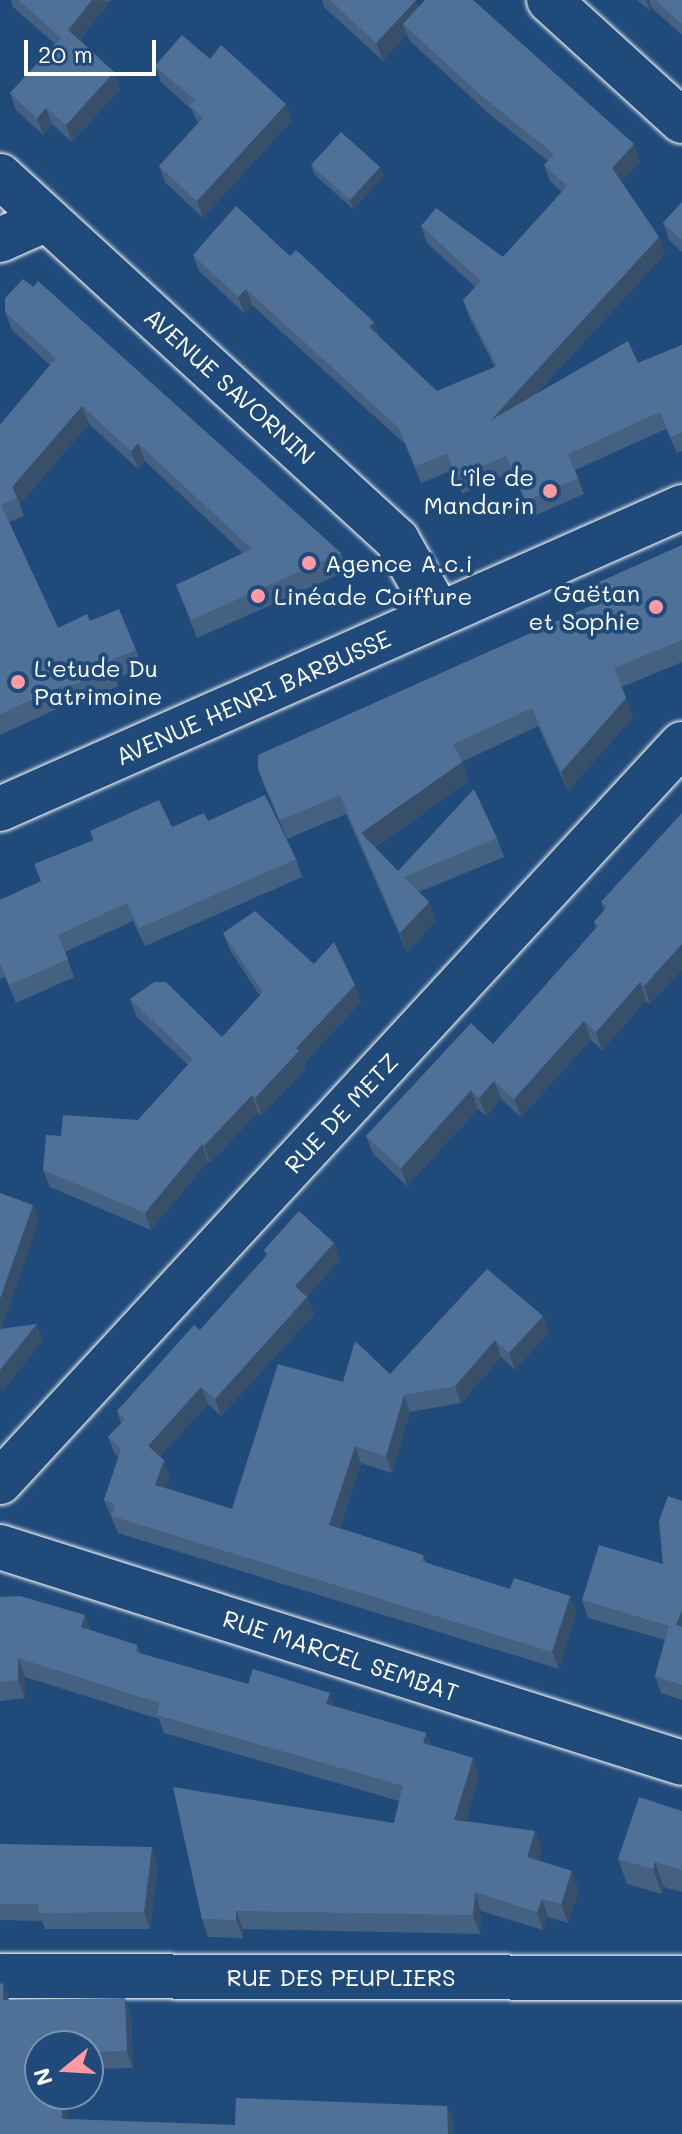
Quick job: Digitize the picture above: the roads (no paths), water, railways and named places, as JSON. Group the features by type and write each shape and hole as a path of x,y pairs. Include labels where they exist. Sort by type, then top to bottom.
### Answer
{"street":[{"path":"549,0 682,121"},
{"name":"AVENUE SAVORNIN","path":"0,176 397,540 439,614"},
{"path":"0,240 47,219"},
{"name":"AVENUE HENRI BARBUSSE","path":"0,809 682,507"},
{"name":"RUE DE METZ","path":"0,1482 682,744"},
{"name":"RUE MARCEL SEMBAT","path":"0,1547 682,1763"},
{"name":"RUE DES PEUPLIERS","path":"0,1976 682,1978"}],"place":[{"name":"L'île de Mandarin","path":"550,491"},
{"name":"Agence A.c.i","path":"309,563"},
{"name":"Linéade Coiffure","path":"258,596"},
{"name":"Gaëtan et Sophie","path":"656,607"},
{"name":"L'etude Du Patrimoine","path":"18,682"}]}
